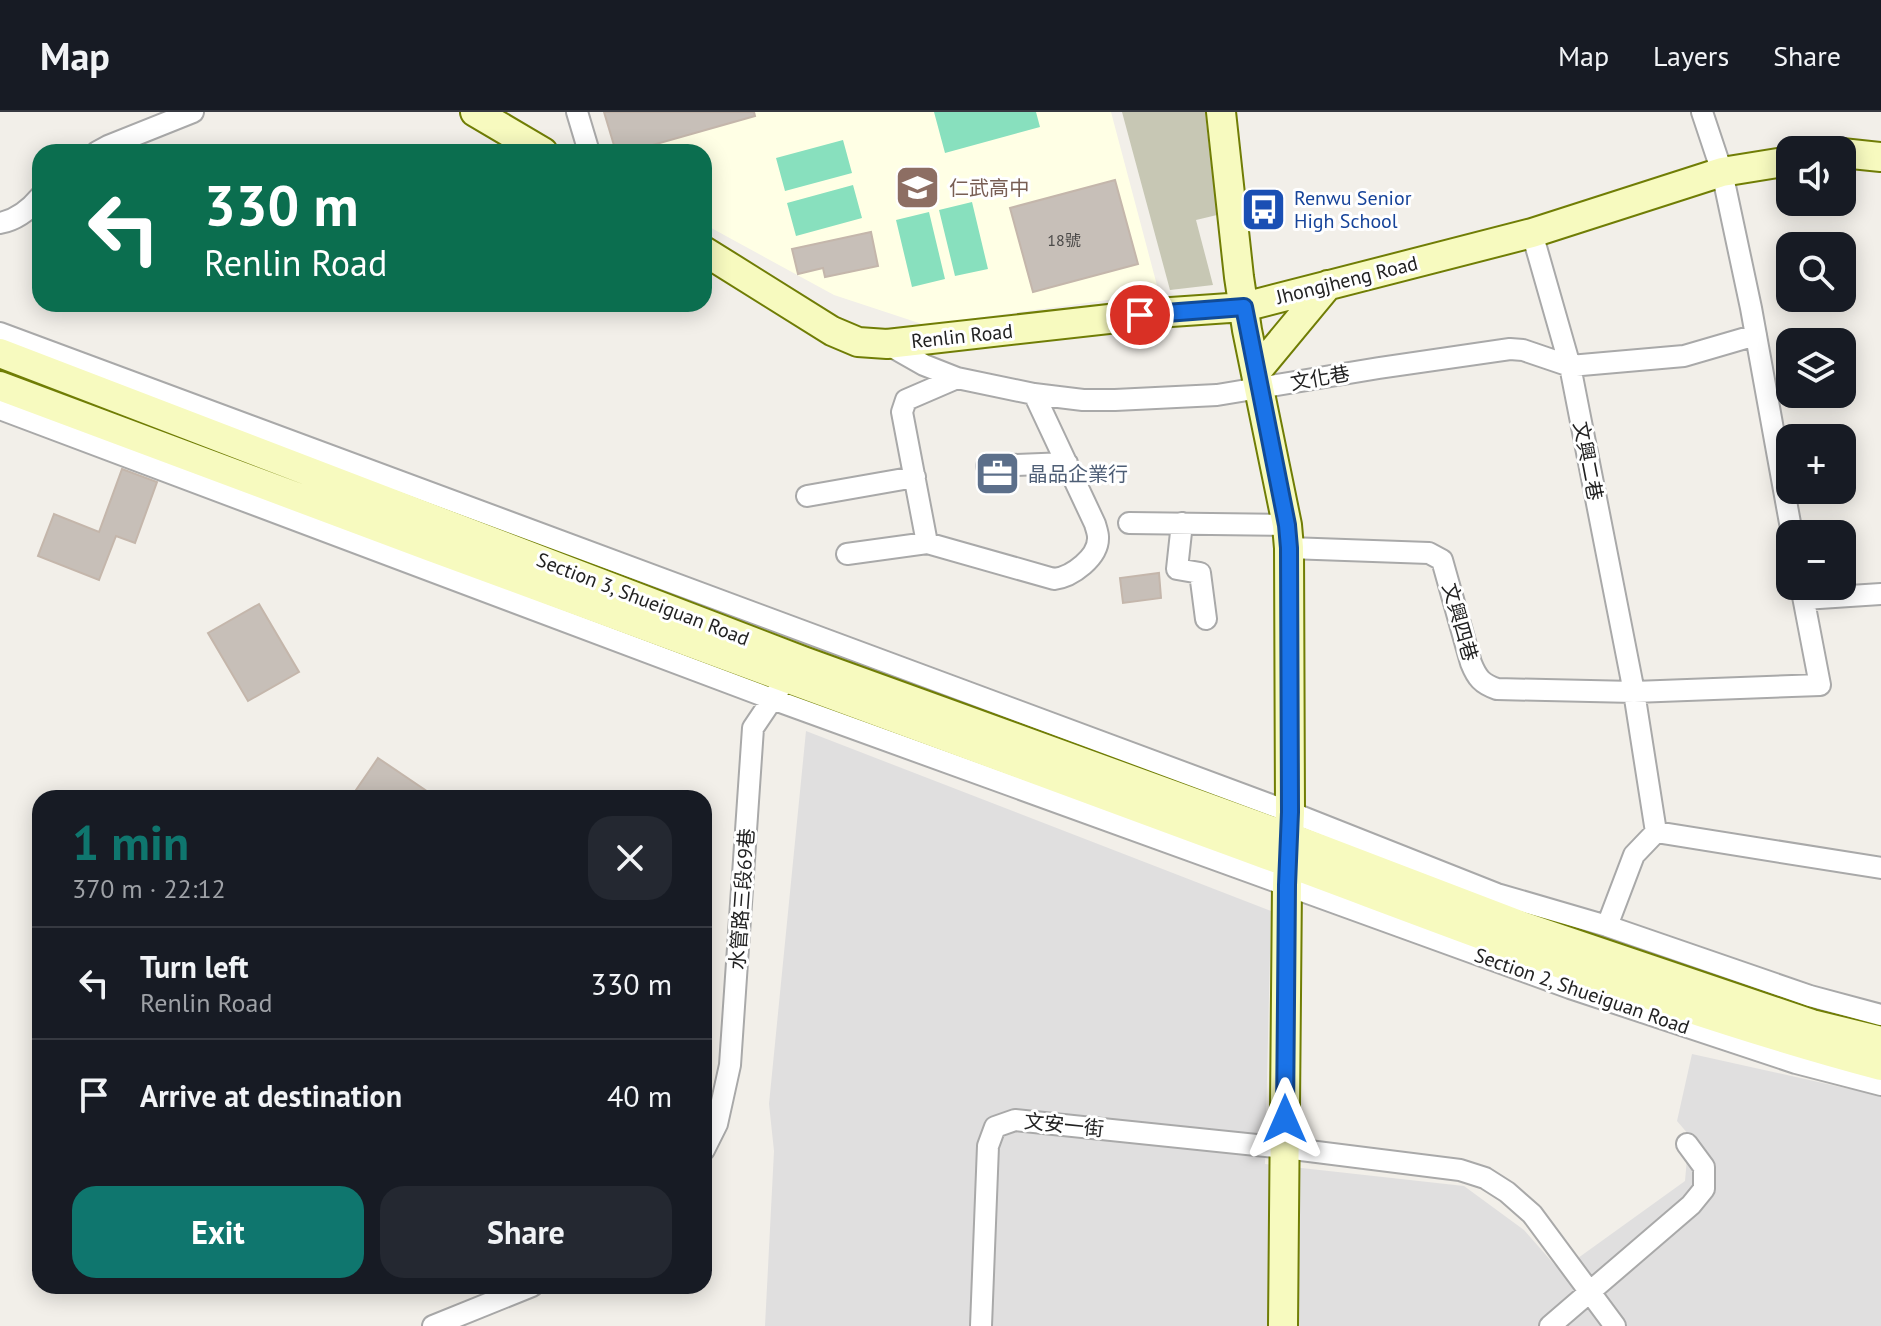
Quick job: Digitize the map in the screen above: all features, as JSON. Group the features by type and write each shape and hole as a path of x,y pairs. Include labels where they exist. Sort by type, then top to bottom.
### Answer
{"street":[{"path":"113,144 193,112"},
{"path":"475,112 529,144"},
{"path":"577,112 587,144"},
{"path":"1221,112 1244,307 1288,537 1289,849 1283,1326"},
{"path":"1702,112 1722,172 1789,520"},
{"path":"1856,154 1881,157"},
{"name":"Jhongjheng Road","path":"1244,307 1532,233 1722,172 1776,163"},
{"path":"0,223 32,206"},
{"name":"文興二巷","path":"1532,233 1570,366 1634,692 1656,832"},
{"name":"Renlin Road","path":"712,256 832,331 858,342 887,344 1171,312 1244,307"},
{"path":"1258,380 1328,285"},
{"name":"Section 3, Shueiguan Road","path":"0,333 1289,849"},
{"name":"文化巷","path":"887,344 924,365 957,378 1034,394 1115,400 1217,395 1258,380 1379,368 1510,349 1523,350 1570,366 1684,356 1756,335"},
{"name":"Section 3, Shueiguan Road","path":"0,353 787,680"},
{"path":"927,543 903,406 906,400 957,378"},
{"name":"Section 3, Shueiguan Road","path":"0,386 787,680 1289,849"},
{"path":"847,554 927,543 1054,579 1065,578 1076,571 1092,555 1099,540 1095,524 1034,394"},
{"name":"Section 3, Shueiguan Road","path":"0,409 1289,849"},
{"path":"987,466 1067,463"},
{"path":"807,496 915,477"},
{"path":"1129,523 1182,523 1288,537"},
{"path":"1182,523 1177,569 1200,573 1206,619"},
{"name":"文興四巷","path":"1288,537 1429,553 1442,560 1471,663 1477,678 1486,686 1497,689 1634,692"},
{"path":"1856,593 1881,594"},
{"path":"1634,692 1820,685 1804,600"},
{"name":"水管路三段69巷","path":"712,1134 730,1065 753,728 787,680"},
{"path":"1607,926 1634,855 1656,832 1881,868"},
{"path":"1289,849 1497,894 1607,926 1810,996 1881,1015"},
{"name":"Section 2, Shueiguan Road","path":"1289,849 1812,1024 1881,1041"},
{"name":"Section 2, Shueiguan Road","path":"1289,849 1547,959 1798,1044 1881,1066"},
{"name":"Section 2, Shueiguan Road","path":"1289,849 1570,988 1796,1063 1881,1085"},
{"name":"文安一街","path":"981,1326 988,1146 995,1127 1015,1120 1285,1148"},
{"path":"1550,1326 1691,1205 1704,1189 1704,1167 1687,1144"},
{"path":"1285,1148 1460,1170 1485,1178 1532,1214 1615,1326"},
{"path":"433,1326 512,1294"}],"shaded area":[{"name":"仁武高中","path":"604,112 1111,112 1159,293 925,325 834,295 712,228 712,144 613,144"},
{"path":"1122,112 1205,112 1217,215 1196,220 1213,285 1170,290"},
{"path":"806,731 1271,911 1265,1164 1464,1186 1524,1230 1560,1271 1685,1181 1689,1135 1677,1121 1692,1054 1881,1096 1881,1326 765,1326 774,1151 769,1104"}],"green space":[{"path":"934,112 1036,112 1040,127 945,153"},
{"path":"843,140 852,173 785,191 776,158"},
{"path":"853,185 862,218 796,236 787,203"},
{"path":"972,202 988,269 955,276 939,210"},
{"path":"929,212 945,279 912,287 896,220"}],"building":[{"path":"604,112 754,112 755,116 656,144 614,144"},
{"path":"1115,180 1138,264 1033,292 1010,208"},
{"path":"871,232 878,266 825,277 823,268 798,274 792,249"},
{"path":"122,469 157,482 135,543 116,536 99,580 38,556 54,514 99,532"},
{"path":"1159,573 1161,598 1123,603 1120,578"},
{"path":"259,604 299,672 248,701 208,633"},
{"path":"378,758 425,790 356,790"}],"place":[{"name":"仁武高中","path":"918,188"},
{"name":"Renwu Senior High School","path":"1263,210"},
{"name":"晶品企業行","path":"997,474"}],"route":[{"path":"1140,315 1244,307 1287,525 1290,812 1285,1119"}]}
